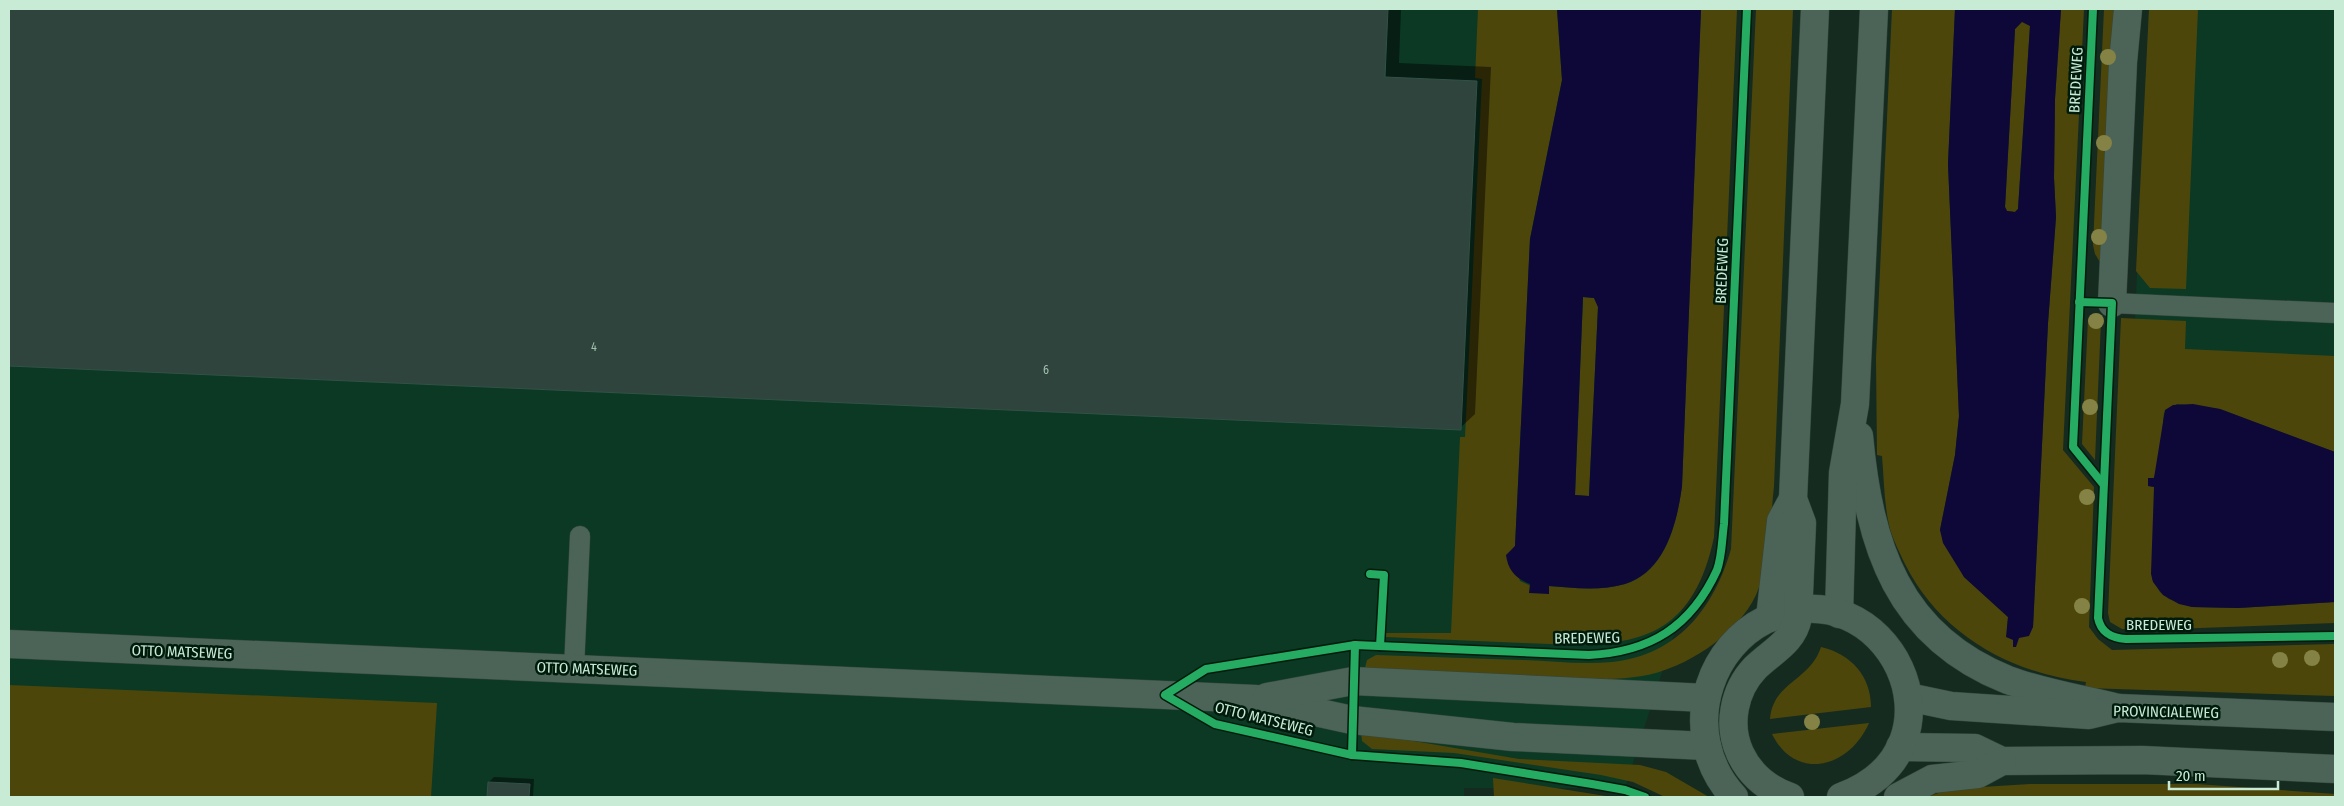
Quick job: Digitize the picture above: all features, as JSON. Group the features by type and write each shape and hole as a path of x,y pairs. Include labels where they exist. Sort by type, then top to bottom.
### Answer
{"main road":[{"path":"1790,797 1775,791 1756,777 1746,764 1734,738 1733,716 1739,693 1754,669 1789,638 1796,628 1802,523 1793,499 1815,9"},
{"path":"1838,614 1844,473 1856,404 1874,9"},
{"path":"2112,303 2122,62 2128,9"},
{"path":"1856,404 1861,459 1872,524 1889,571 1915,613 1950,648 1989,671 2026,686 2118,708"},
{"path":"1770,618 1781,521 1793,499"},
{"path":"1734,797 1720,780 1707,746 1703,714 1711,680 1725,654 1745,633 1779,613 1798,609 1838,614 1858,622 1874,633 1887,646 1905,681 1908,697 1908,724 1900,747 1891,762 1878,776 1864,787 1841,797"},
{"name":"OTTO MATSEWEG","path":"9,644 1256,699 1362,721 1513,737 1738,748"},
{"name":"OTTO MATSEWEG","path":"1256,699 1354,681 1706,698"},
{"name":"PROVINCIALEWEG","path":"1908,697 1951,706 2089,715 2118,708 2335,717"},
{"path":"1900,747 1975,748 2002,761 2132,760 2335,769"},
{"path":"1903,794 1932,779 1978,774 2002,761"}],"lane":[{"path":"2112,303 2335,313"},
{"path":"574,669 580,536"}],"shaded area":[{"path":"9,9 1629,9 1603,494 1708,528 1625,788 1464,788 1464,797 9,797"},
{"path":"1478,9 1557,9 1562,80 1530,239 1515,546 1511,551 1520,581 1548,594 1549,586 1606,588 1625,584 1639,578 1660,557 1673,530 1682,486 1701,9 1737,9 1714,537 1703,575 1688,603 1668,622 1645,635 1619,642 1558,644 1386,637 1386,633 1451,633 1460,437 1465,437 1482,79 1475,78"},
{"path":"1557,9 1701,9 1682,486 1677,515 1667,544 1660,557 1639,578 1625,584 1607,588 1549,586 1549,594 1529,593 1530,584 1513,573 1508,565 1506,555 1515,546 1530,239 1562,80","holes":["1583,297 1594,298 1598,307 1589,496 1575,495"]},
{"path":"1756,9 1793,9 1774,486 1765,569 1756,595 1736,624 1708,648 1675,666 1642,676 1617,679 1591,679 1365,668 1367,660 1376,655 1589,663 1635,658 1656,650 1674,639 1690,625 1715,591 1731,549"},
{"path":"1892,9 1955,9 1948,164 1959,416 1955,455 1940,530 1964,577 2008,617 2007,630 2019,638 2033,627 2048,323 2056,217 2054,178 2055,99 2061,9 2084,9 2063,450 2094,487 2089,627 2098,639 2112,650 2335,644 2335,696 2085,688 2086,682 2031,670 1980,646 1937,611 1920,589 1905,564 1890,530 1886,508 1882,456 1877,455 1876,358"},
{"path":"1955,9 2061,9 2055,99 2054,178 2056,217 2048,323 2033,627 2029,636 2019,638 2016,647 2013,647 2013,640 2006,637 2008,617 1964,577 1943,543 1940,530 1955,455 1959,416 1948,164","holes":["2022,22 2030,26 2018,209 2015,212 2007,211 2005,207 2015,29"]},
{"path":"2104,9 2114,9 2103,267 2095,254 2093,245"},
{"path":"2149,9 2335,9 2335,452 2135,318"},
{"path":"2149,9 2198,9 2186,289 2150,288 2136,271"},
{"path":"2022,21 2030,26 2018,209 2015,212 2007,211 2005,207 2015,29"},
{"path":"1583,297 1594,298 1598,307 1589,496 1575,495"},
{"path":"2121,318 2186,321 2185,349 2335,356 2335,452 2220,409 2177,404 2164,413 2159,461 2154,478 2149,486 2155,487 2152,579 2160,592 2169,599 2192,607 2238,608 2335,602 2335,623 2146,630 2122,629 2110,622 2108,613"},
{"path":"2088,319 2101,320 2095,460 2082,444"},
{"path":"2193,404 2220,409 2335,452 2335,602 2238,608 2192,607 2179,604 2163,595 2153,582 2151,574 2154,487 2148,486 2148,478 2154,478 2165,410 2173,405"},
{"path":"1821,647 1841,655 1857,668 1867,686 1871,707 1770,719 1778,697 1809,667"},
{"path":"9,685 437,703 431,797 9,797"},
{"path":"1869,723 1860,738 1849,750 1836,759 1822,763 1808,764 1795,759 1782,749 1772,734"},
{"path":"1361,732 1519,759 1640,765 1666,772 1709,797 1665,797 1633,782 1601,775 1454,753 1372,749 1362,741"},
{"path":"1493,778 1612,797 1494,797"},
{"path":"2030,784 2197,784 2335,794 2335,797 1927,797 1950,789"}],"building":[{"path":"9,9 1388,9 1385,77 1477,81 1461,430 9,366"},
{"path":"488,782 530,784 529,797 487,797"}],"cycle path":[{"name":"BREDEWEG","path":"1645,797 1625,790 1461,763 1352,755 1355,645 1589,655 1611,653 1649,642 1666,633 1695,607 1707,590 1719,565 1724,524 1747,9"},
{"name":"BREDEWEG","path":"2093,9 2073,447 2103,484"},
{"name":"BREDEWEG","path":"2079,302 2112,303 2098,618 2104,631 2112,636 2126,639 2335,636"},
{"path":"1370,574 1384,575 1380,646"},
{"path":"1352,755 1215,724 1165,695 1206,669 1355,645"}]}
